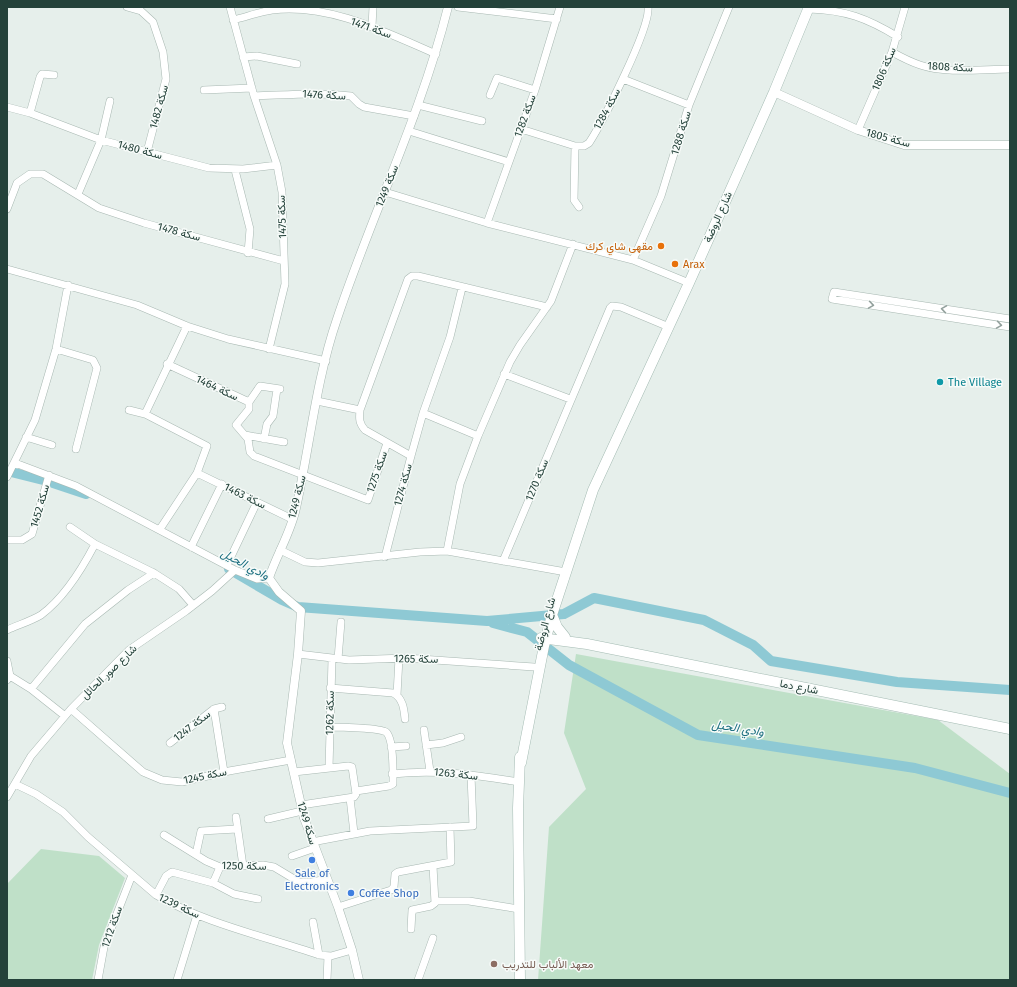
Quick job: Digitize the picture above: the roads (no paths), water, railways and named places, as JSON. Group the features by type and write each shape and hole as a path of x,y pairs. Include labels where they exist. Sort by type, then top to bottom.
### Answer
{"main road":[{"name":"شارع الروضة","path":"521,763 520,753 534,667 574,529 669,327 774,92 809,8"},
{"name":"شارع الروضة","path":"520,980 518,910 519,782 521,763 544,636 552,615 562,572"},
{"path":"532,708 538,693 546,658 551,650 563,639 552,615"},
{"name":"شارع دما","path":"544,636 1010,729"}],"street":[{"name":"سكة 1482","path":"127,7 141,11 153,22 163,52 166,79 147,152"},
{"name":"سكة 1475","path":"230,7 254,96 277,165 282,192 285,284 269,349"},
{"path":"372,26 373,7"},
{"name":"سكة 1249","path":"358,980 352,950 338,907 313,845 301,808 287,743 298,654 301,611 279,592 269,578 292,519 317,400 336,321 366,236 409,131 436,54 448,7"},
{"path":"458,7 557,19"},
{"name":"سكة 1282","path":"488,223 534,90 560,7"},
{"name":"سكة 1284","path":"575,146 584,146 589,143 623,79 648,20 648,7"},
{"name":"سكة 1288","path":"633,260 661,196 689,105 729,7"},
{"name":"سكة 1806","path":"858,130 898,37 905,7"},
{"name":"سكة 1471","path":"233,20 271,9 303,8 372,26 436,54"},
{"path":"809,8 832,10 856,15 878,24 898,37"},
{"name":"سكة 1808","path":"892,52 921,66 937,69 1010,69"},
{"path":"243,57 257,56 297,64"},
{"path":"30,113 40,77 42,74 54,75"},
{"path":"490,95 494,80 497,78 534,90"},
{"path":"623,79 689,105"},
{"path":"204,90 252,88"},
{"name":"سكة 1476","path":"254,96 292,95 303,92 351,96 364,107 414,116"},
{"name":"سكة 1805","path":"774,92 858,130 913,146 1010,145"},
{"path":"78,194 101,140 110,101"},
{"path":"418,105 482,121"},
{"name":"سكة 1480","path":"7,107 30,113 101,140 208,168 235,170 277,165"},
{"path":"521,129 575,146 574,200 578,207"},
{"path":"409,131 509,162"},
{"path":"235,170 250,229 248,253"},
{"name":"سكة 1478","path":"7,209 17,183 30,174 43,174 99,208 248,253 284,261"},
{"path":"385,192 488,223 633,260 689,282"},
{"path":"447,551 460,484 478,436 504,374 520,345 547,307 556,291 573,244"},
{"path":"7,269 137,305 187,326 228,339 326,361"},
{"path":"411,456 387,443 361,425 359,418 360,410 408,279 412,276 418,276 462,288 547,307"},
{"path":"7,477 35,420 56,349 68,285"},
{"name":"سكة 1274","path":"385,557 423,413 450,337 462,288"},
{"path":"1010,319 833,295 1010,327"},
{"name":"سكة 1270","path":"503,561 570,399 612,306 620,307 669,327"},
{"path":"145,414 187,326"},
{"path":"56,349 93,360 97,368 76,449"},
{"name":"سكة 1464","path":"168,364 249,402 249,409 236,425 248,439 250,452 254,456 368,500"},
{"path":"504,374 570,399"},
{"path":"249,402 260,386 278,389 273,416 267,424 264,439"},
{"path":"317,400 360,410"},
{"path":"129,410 145,414 206,446 197,473 160,529"},
{"path":"423,413 478,436"},
{"path":"245,435 284,442"},
{"path":"26,437 52,445"},
{"name":"سكة 1275","path":"368,500 387,443"},
{"path":"15,463 76,486 160,529 235,570 258,579 269,578"},
{"name":"سكة 1463","path":"197,473 292,519"},
{"name":"سكة 1452","path":"7,540 22,540 32,534 49,475"},
{"path":"191,547 222,484"},
{"path":"226,565 257,502"},
{"path":"70,527 95,544 154,573 179,588 194,605"},
{"path":"7,630 39,616 54,605 85,563 95,544"},
{"path":"280,550 305,562 318,563 385,557 420,552 447,551 562,572"},
{"name":"شارع صور الحائل","path":"7,797 30,756 70,709 129,650 194,605 235,570"},
{"path":"31,689 85,624 128,590 154,573"},
{"name":"سكة 1262","path":"329,768 330,688 341,622"},
{"name":"سكة 1265","path":"298,654 357,661 399,658 470,661 534,667"},
{"path":"397,695 399,658"},
{"path":"7,661 8,678 31,689 65,716"},
{"path":"330,688 388,692 397,695 402,702 405,719"},
{"name":"سكة 1247","path":"170,743 214,709 222,707"},
{"name":"سكة 1245","path":"70,709 143,772 152,777 172,782 182,782 224,772 291,760"},
{"name":"سكة 1247","path":"214,709 224,772"},
{"path":"330,727 382,730 389,736 393,784 390,786 356,791"},
{"path":"424,730 430,771"},
{"path":"426,745 443,743 460,737"},
{"path":"391,747 406,746"},
{"path":"268,819 301,808 355,796 356,791 352,767 294,772"},
{"name":"سكة 1263","path":"392,774 430,771 519,782"},
{"path":"292,856 313,845 354,834 387,830 473,826 471,775"},
{"name":"سكة 1239","path":"15,784 36,794 56,807 88,837 156,895 197,916 318,955 328,956 352,950"},
{"path":"350,798 354,834"},
{"path":"236,817 243,866"},
{"path":"338,907 391,890 394,887 396,873 451,862 450,827"},
{"path":"196,854 201,831 237,829"},
{"name":"سكة 1250","path":"164,835 220,867 263,865 274,867 299,882 312,882 327,879"},
{"path":"411,929 410,913 412,910 431,906 435,901 433,866"},
{"path":"213,883 220,867"},
{"path":"156,895 166,876 172,872 213,883 234,894 258,899"},
{"name":"سكة 1212","path":"98,980 104,947 132,875"},
{"path":"435,901 469,901 518,910"},
{"path":"177,980 197,916"},
{"path":"313,922 318,955"},
{"path":"418,980 433,938"},
{"path":"327,980 328,956"}],"waterway":[{"name":"وادي الحيل","path":"7,471 47,481 86,494"},
{"name":"وادي الحيل","path":"229,569 282,600 298,607 487,621 564,614 594,598 704,620 753,645 771,661 897,682 1010,690"},
{"name":"وادي الحيل","path":"493,623 527,632 569,665 698,735 915,768 1010,793"}],"place":[{"name":"مقهى شاي كرك","path":"661,246"},
{"name":"Arax","path":"675,264"},
{"name":"The Village","path":"940,382"},
{"name":"Sale of Electronics","path":"312,860"},
{"name":"Coffee Shop","path":"351,893"},
{"name":"معهد الألباب للتدريب","path":"494,964"}]}
